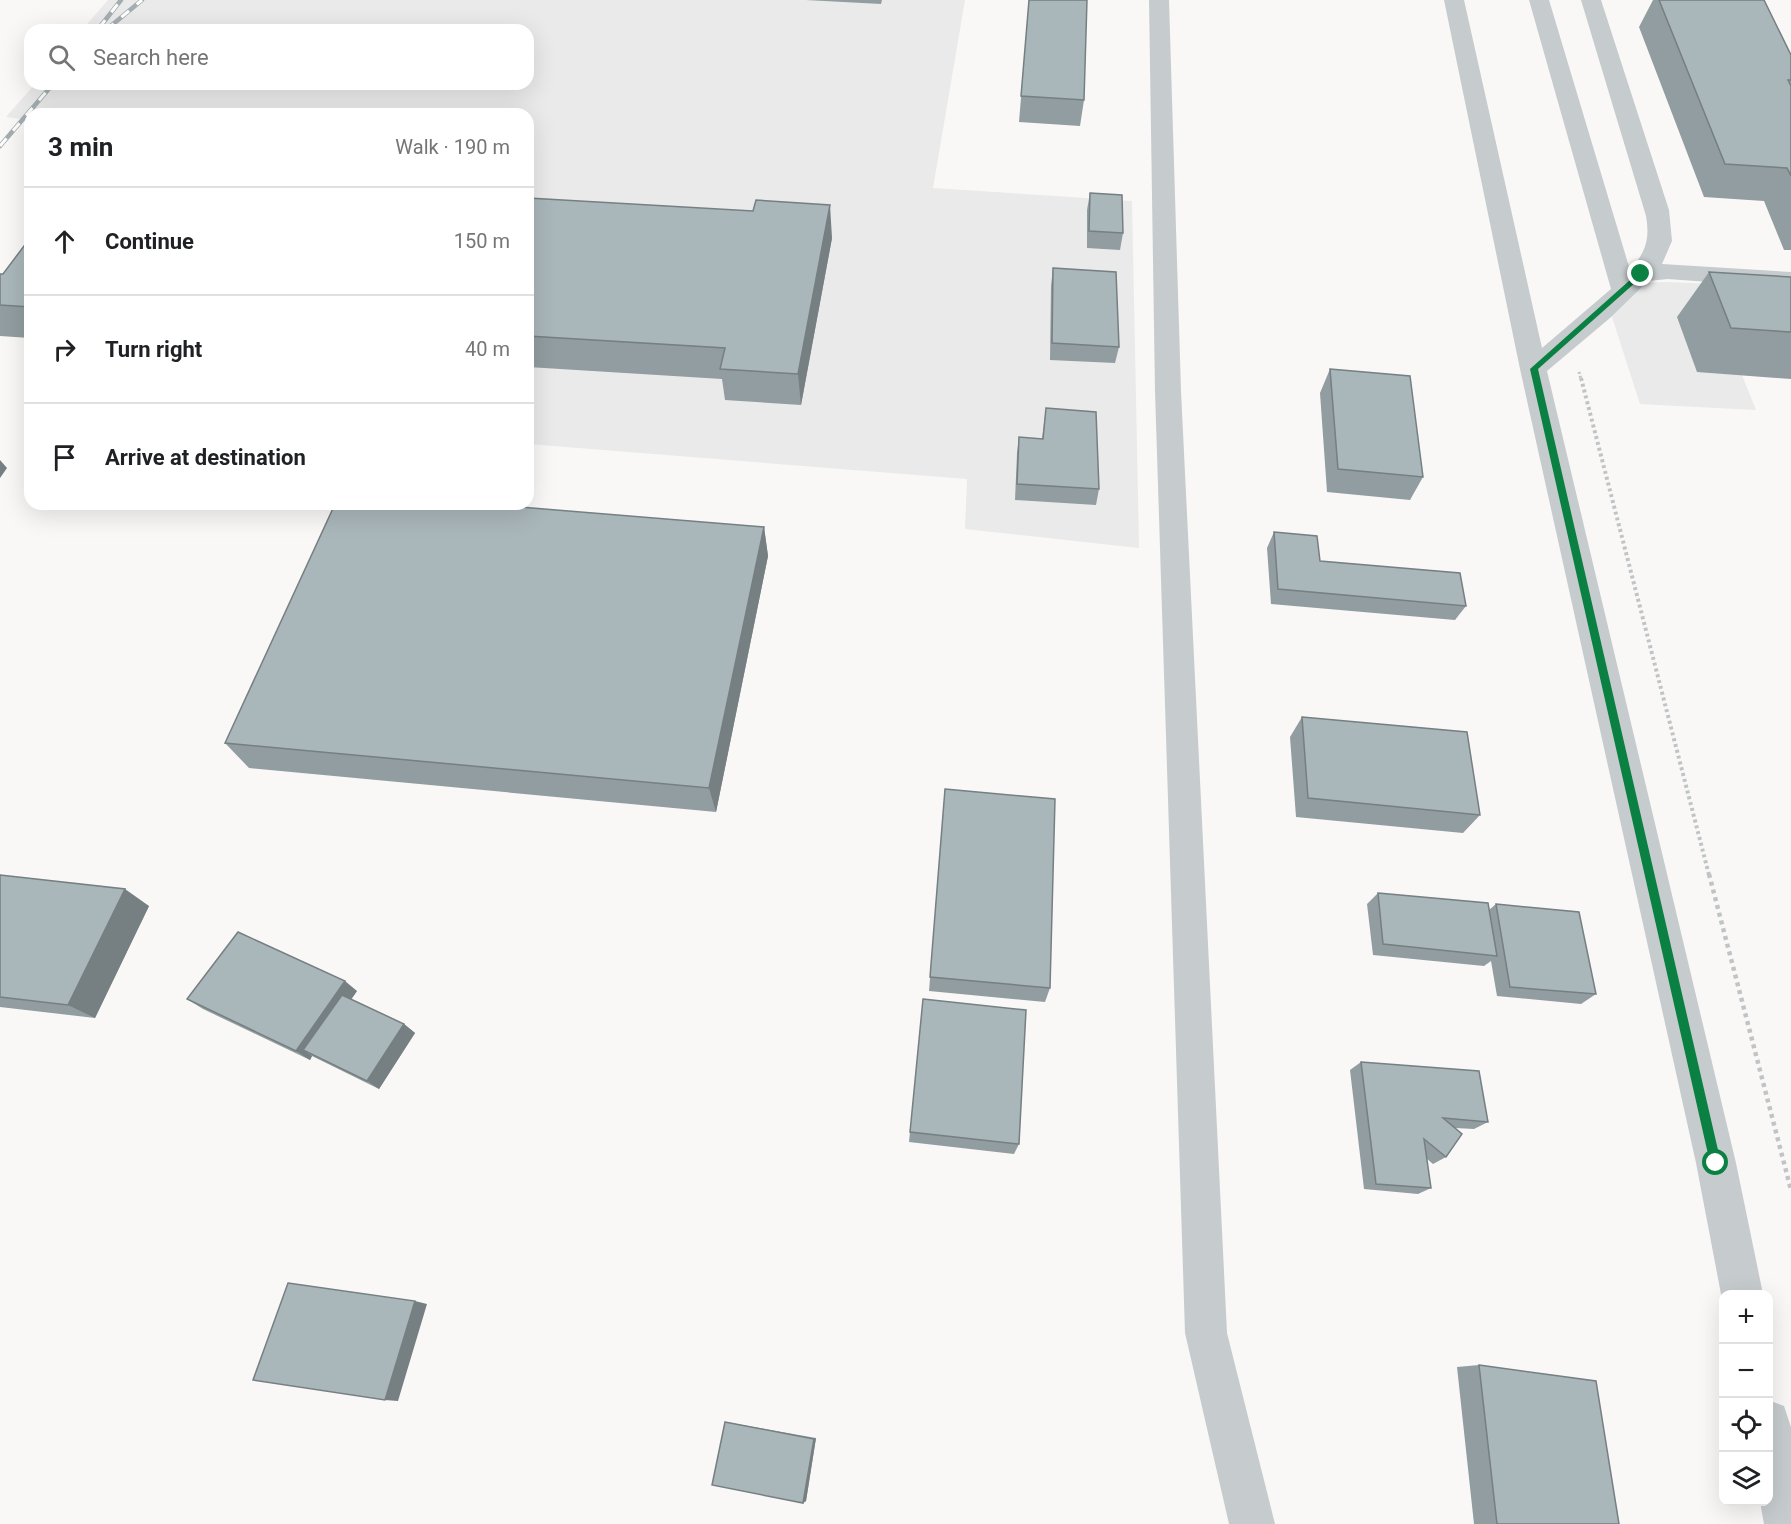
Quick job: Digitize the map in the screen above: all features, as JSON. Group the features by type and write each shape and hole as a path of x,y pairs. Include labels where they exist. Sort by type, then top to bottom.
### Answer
{"street":[{"path":"1158,0 1168,391 1206,1333 1252,1524"},
{"path":"1454,0 1533,369 1716,1163 1741,1290"},
{"path":"1539,0 1633,282"},
{"path":"1533,369 1633,282 1657,254 1662,235 1657,210 1591,0"},
{"path":"1633,282 1668,271 1791,280"},
{"path":"1773,1449 1787,1524"}],"path":[{"path":"1569,337 1791,1190"}],"shaded area":[{"path":"108,0 965,0 933,188 1132,201 1139,548 965,529 967,479 534,444 534,108 24,108 24,119 6,117 30,90 534,90 534,24 87,24"},
{"path":"1641,283 1744,285 1791,339 1791,379 1742,375 1756,410 1640,404 1610,311"}],"building":[{"path":"1029,0 1087,0 1084,100 1021,96"},
{"path":"1659,0 1764,0 1791,55 1791,80 1788,80 1791,86 1791,176 1787,168 1725,164"},
{"path":"1090,193 1122,195 1123,233 1089,231"},
{"path":"534,198 753,211 756,200 830,205 798,374 720,369 725,348 534,336"},
{"path":"24,246 24,307 0,305 0,274 3,274"},
{"path":"1053,268 1116,272 1119,347 1052,343"},
{"path":"1709,272 1791,277 1791,332 1731,328"},
{"path":"1330,369 1410,376 1423,477 1338,469"},
{"path":"1046,408 1096,412 1099,489 1017,484 1019,437 1043,439"},
{"path":"534,508 764,527 709,788 225,743 332,510 534,510"},
{"path":"1274,532 1317,536 1320,561 1460,573 1466,606 1278,589"},
{"path":"1302,717 1467,732 1480,815 1308,798"},
{"path":"945,789 1055,799 1050,988 930,977"},
{"path":"0,875 125,889 68,1005 0,997"},
{"path":"1378,893 1488,903 1497,956 1383,944"},
{"path":"1496,904 1579,912 1596,994 1510,987"},
{"path":"238,932 345,981 296,1051 187,999"},
{"path":"342,995 404,1024 367,1081 303,1050"},
{"path":"923,999 1026,1010 1019,1144 910,1132"},
{"path":"1361,1062 1479,1071 1488,1122 1443,1118 1462,1134 1446,1157 1424,1139 1431,1188 1376,1184"},
{"path":"288,1283 415,1301 385,1400 253,1380"},
{"path":"1479,1365 1596,1381 1619,1524 1497,1524"},
{"path":"725,1422 814,1439 803,1503 712,1485"}],"railway":[{"path":"102,24 121,0"},
{"path":"113,24 142,0"},
{"path":"32,108 48,90"},
{"path":"0,146 24,118"}],"route":[{"path":"1641,274 1533,369 1716,1163"}]}
